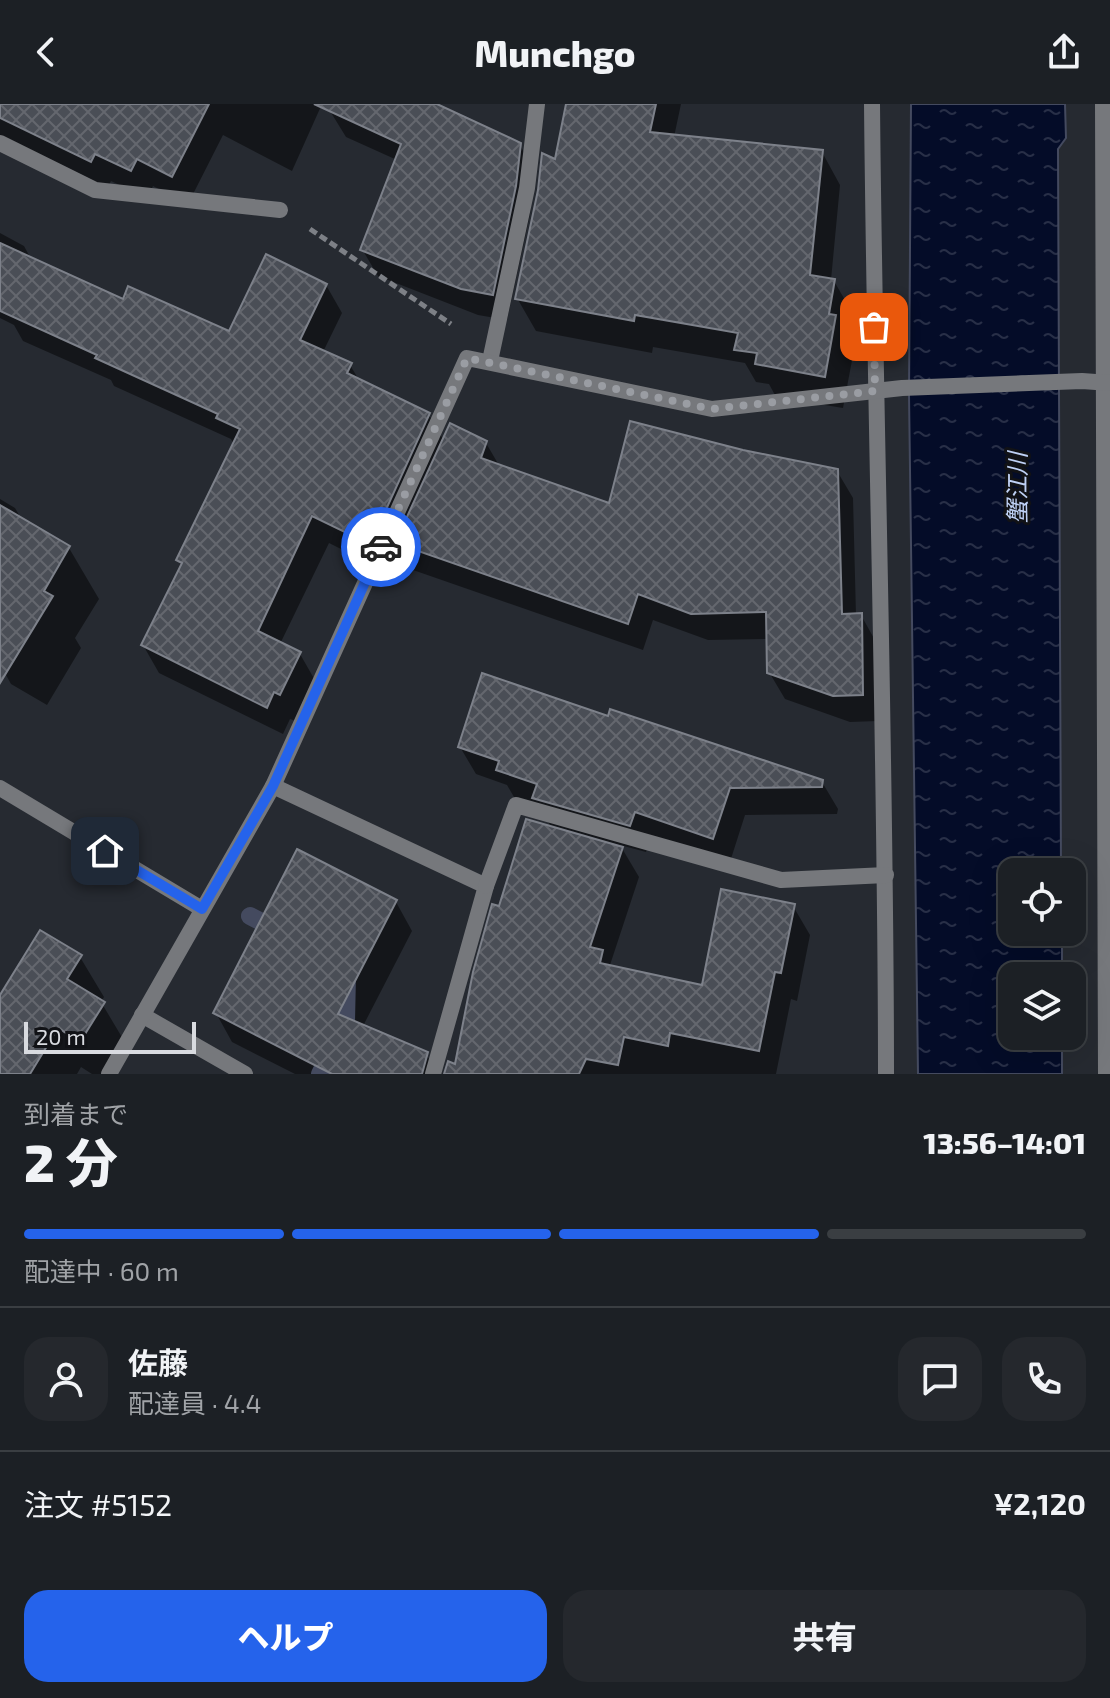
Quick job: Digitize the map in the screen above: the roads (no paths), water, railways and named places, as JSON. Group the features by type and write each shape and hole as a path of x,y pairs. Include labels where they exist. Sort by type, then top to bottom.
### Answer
{"street":[{"path":"491,356 527,188 537,104"},
{"path":"872,104 886,875 886,1074"},
{"path":"1103,104 1107,383 1106,1074"},
{"path":"0,143 95,190 280,210"},
{"path":"109,1074 273,786 467,358 491,356 712,409 902,388 1082,381 1107,383"},
{"path":"273,786 486,886"},
{"path":"0,788 202,909"},
{"path":"433,1074 486,886 516,805 781,880 886,875"},
{"path":"142,1015 245,1074"}],"water":[{"name":"蟹江川","path":"911,104 1065,104 1066,138 1058,149 1061,858 998,858 998,946 1062,946 1062,962 998,962 998,1050 1062,1050 1062,1074 918,1074 909,394"}],"waterway":[{"path":"250,916 279,931"},
{"path":"320,1074 346,1022 347,975"}]}
